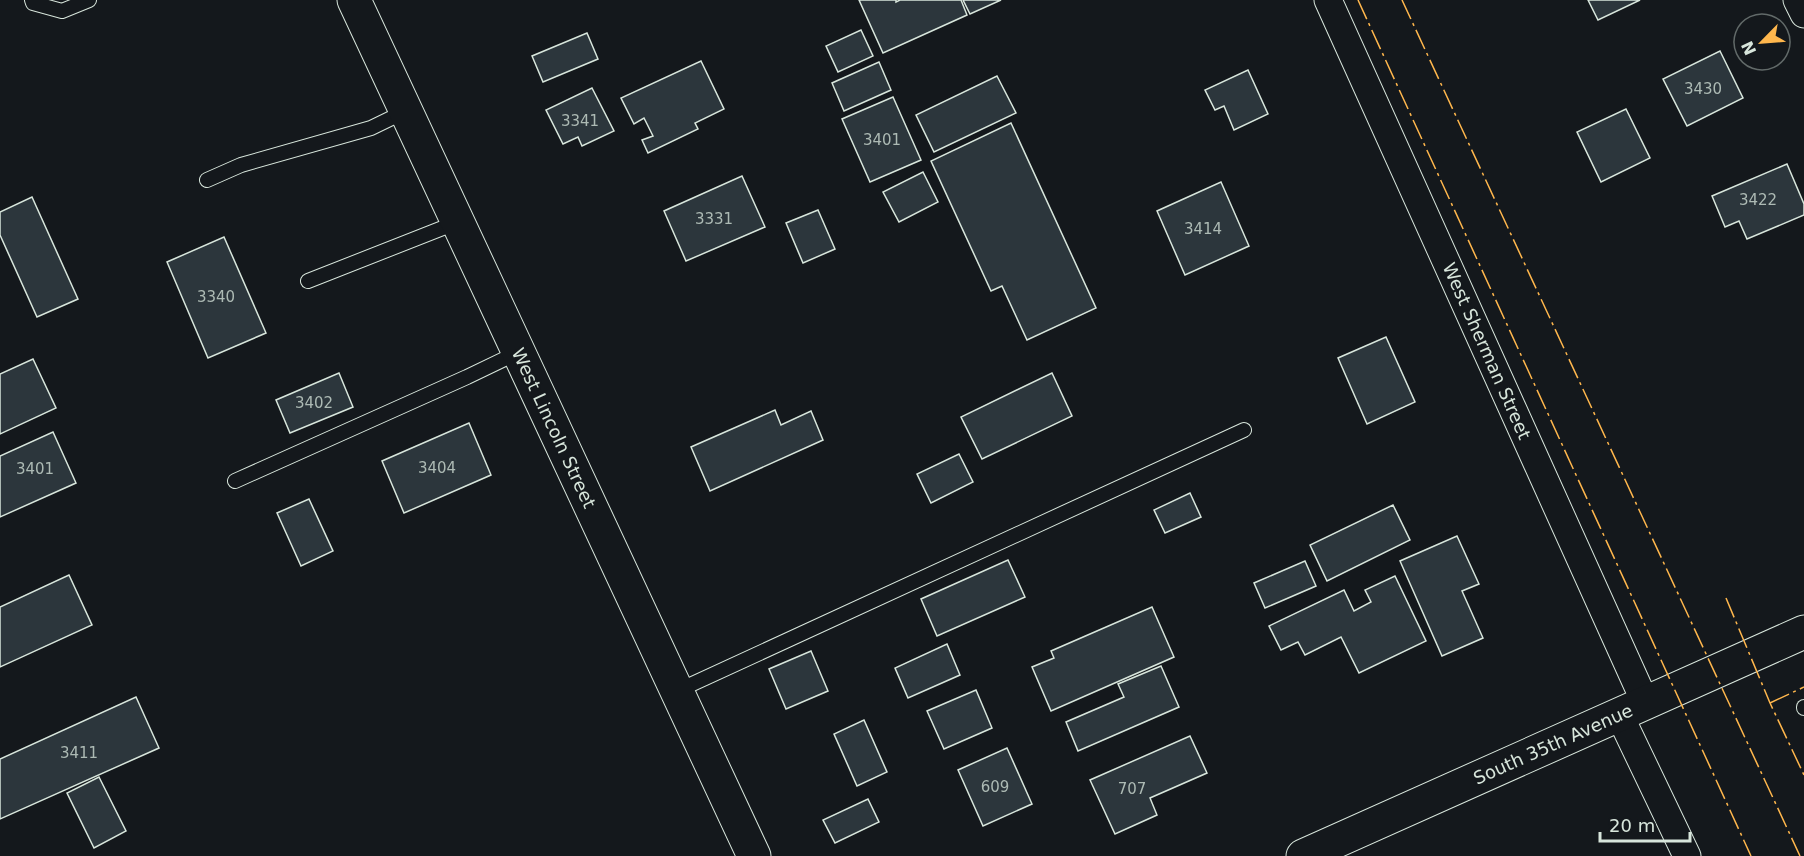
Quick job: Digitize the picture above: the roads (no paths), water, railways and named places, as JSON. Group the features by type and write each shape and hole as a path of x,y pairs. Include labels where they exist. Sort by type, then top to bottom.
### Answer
{"street":[{"name":"West Lincoln Street","path":"354,0 754,856"},
{"name":"West Sherman Street","path":"1328,0 1632,708 1687,856"},
{"path":"1797,0 1804,14"},
{"name":"South 35th Avenue","path":"1303,856 1804,632"}],"lane":[{"path":"32,0 33,3 62,11 89,0"},
{"path":"207,180 241,165 371,128 406,111"},
{"path":"308,281 458,222"},
{"path":"235,481 519,352"},
{"path":"677,691 1244,430"}]}
